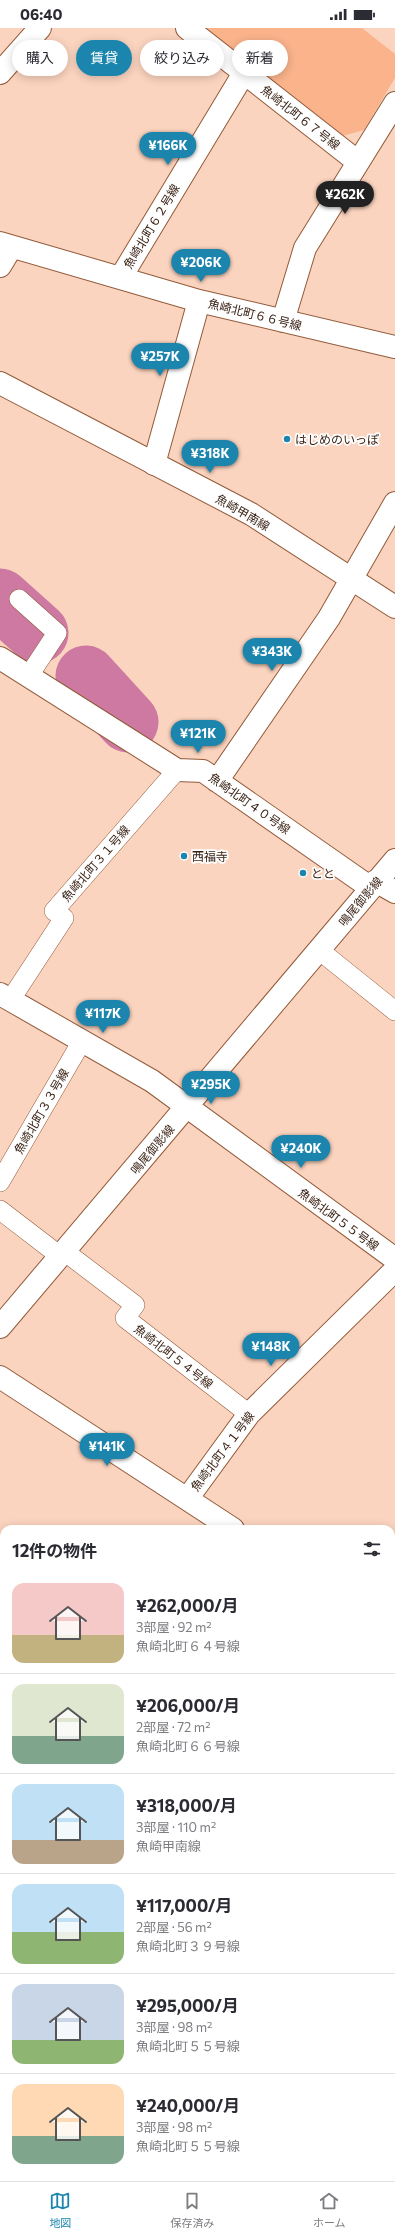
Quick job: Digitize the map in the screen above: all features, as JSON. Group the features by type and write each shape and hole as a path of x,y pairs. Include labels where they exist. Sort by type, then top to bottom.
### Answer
{"street":[{"path":"0,73 40,28"},
{"name":"魚崎北町６７号線","path":"187,28 232,64"},
{"name":"魚崎北町６２号線","path":"121,277 242,76"},
{"name":"魚崎北町６７号線","path":"248,76 358,162"},
{"path":"283,321 305,248 395,103"},
{"path":"0,266 6,245"},
{"name":"魚崎北町６６号線","path":"6,245 200,301 395,348"},
{"path":"154,464 200,301"},
{"name":"魚崎甲南線","path":"0,383 251,514 395,607"},
{"path":"217,781 329,618 395,503"},
{"path":"0,658 177,770"},
{"name":"魚崎北町４０号線","path":"177,770 203,771 374,884 395,892"},
{"name":"鳴尾御影線","path":"0,1327 395,860"},
{"name":"魚崎北町５５号線","path":"6,996 152,1081 395,1259"},
{"name":"魚崎北町４１号線","path":"187,1499 248,1414 395,1270"},
{"path":"0,1376 227,1525"}],"lane":[{"path":"19,599 57,633 28,676"},
{"name":"魚崎北町３１号線","path":"6,996 64,918 54,910 177,770"},
{"path":"319,950 395,1011"},
{"name":"魚崎北町３３号線","path":"0,1182 5,1160 82,1041"},
{"path":"0,1210 62,1254"},
{"name":"魚崎北町５４号線","path":"62,1254 135,1305 125,1318 248,1414"}],"shaded area":[{"path":"201,28 362,28 395,54 395,78 364,130 339,137 262,76 288,76 288,40 232,40 232,52 224,46 224,40 216,40"}],"waterway":[{"path":"0,599 38,633"},
{"path":"86,676 128,722"}],"place":[{"name":"はじめのいっぽ","path":"287,439"},
{"name":"西福寺","path":"184,856"},
{"name":"とと","path":"303,873"}]}
